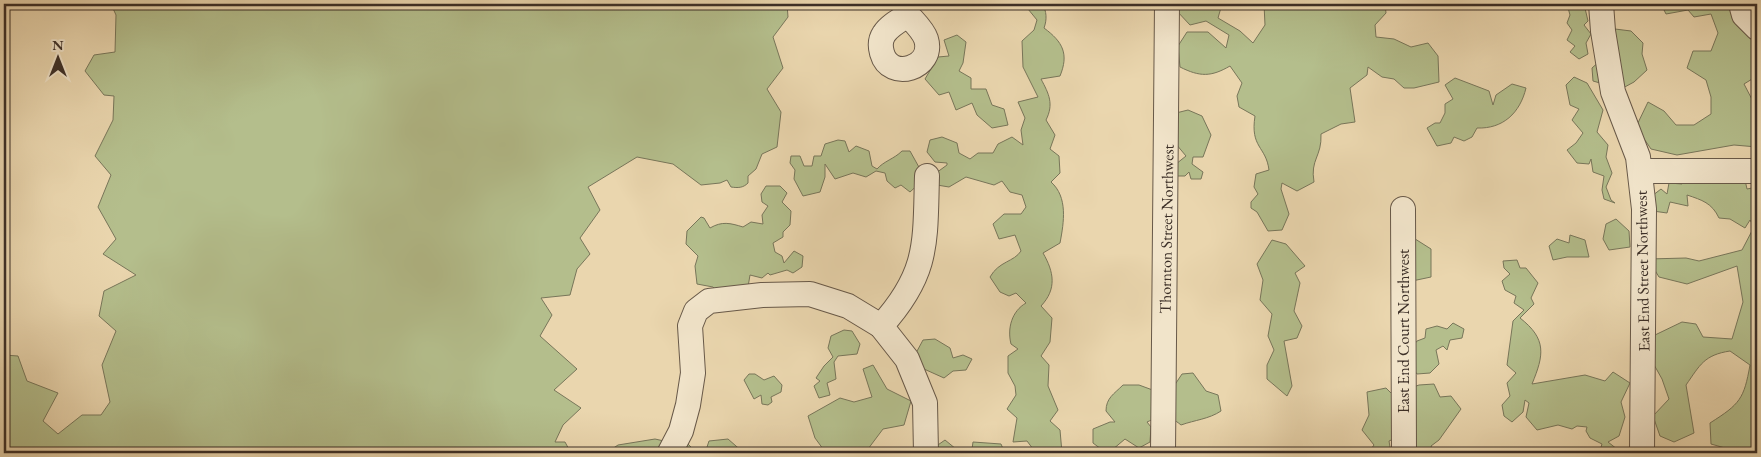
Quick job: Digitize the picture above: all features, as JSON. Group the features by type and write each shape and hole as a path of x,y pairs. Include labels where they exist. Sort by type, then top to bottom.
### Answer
{"street":[{"name":"Thornton Street Northwest","path":"1163,453 1167,4"},
{"name":"East End Street Northwest","path":"1601,4 1603,31 1613,92 1638,156 1644,209 1642,453"},
{"path":"1741,4 1744,15 1757,28"},
{"path":"1640,171 1757,171"},
{"path":"881,326 896,310 919,272 925,234 927,176"},
{"name":"East End Court Northwest","path":"1403,210 1404,453"},
{"path":"670,452 681,431 688,405 693,373 690,326 696,311 709,301 762,295 810,294 848,306 881,326 908,359 925,403 926,453"}],"green space":[{"path":"111,4 787,4 788,17 773,37 783,68 767,89 781,112 777,147 762,154 756,169 748,176 748,183 740,187 731,187 727,180 720,183 701,185 673,164 637,157 588,187 600,210 580,238 590,254 577,269 570,295 541,298 552,315 540,336 577,369 554,390 581,408 563,425 555,442 565,442 571,453 4,453 4,355 18,356 27,381 58,393 43,421 58,434 82,415 101,415 110,402 102,365 116,331 99,316 104,291 136,275 103,254 116,239 98,207 111,175 95,156 113,120 114,96 104,95 85,71 94,55 115,52 116,15"},
{"path":"1033,4 1042,4 1046,16 1044,28 1056,38 1064,55 1060,76 1041,79 1050,99 1050,109 1046,120 1055,135 1050,149 1059,156 1060,173 1051,182 1060,195 1062,202 1063,227 1060,243 1043,253 1050,267 1052,287 1041,306 1052,318 1050,342 1041,356 1049,365 1048,386 1058,410 1050,421 1060,430 1062,453 1036,453 1027,441 1013,442 1017,418 1007,409 1016,395 1015,386 1008,373 1008,356 1018,349 1011,344 1010,326 1014,315 1026,303 1016,293 1009,296 1000,292 990,277 998,268 1021,251 1015,235 999,239 993,224 1004,214 1021,214 1026,207 1022,195 1010,192 1002,181 994,185 966,177 949,187 937,185 936,173 947,163 935,162 927,152 930,140 942,137 957,143 959,153 970,159 978,153 993,153 998,144 1012,137 1023,145 1021,130 1025,118 1018,102 1038,97 1023,67 1022,41 1034,30 1037,20 1028,9"},
{"path":"1178,4 1222,4 1218,18 1240,31 1253,43 1265,25 1264,4 1385,4 1386,13 1375,25 1376,37 1394,39 1411,47 1428,43 1438,56 1439,82 1414,88 1404,88 1394,79 1382,77 1368,67 1367,75 1350,88 1355,122 1341,124 1321,134 1320,148 1313,174 1314,182 1297,191 1282,183 1281,189 1289,214 1282,230 1268,231 1257,212 1251,208 1251,202 1258,194 1254,187 1256,174 1269,170 1265,156 1256,141 1255,116 1239,107 1237,96 1242,83 1230,66 1211,74 1194,73 1180,67 1178,46 1187,32 1208,32 1226,48 1229,35 1206,21 1190,25 1176,10"},
{"path":"1567,4 1584,4 1588,21 1584,25 1591,34 1586,43 1588,54 1579,59 1570,52 1575,46 1567,40 1572,30 1567,23 1570,15"},
{"path":"1661,4 1755,4 1757,8 1757,76 1744,84 1757,109 1757,147 1734,145 1677,155 1651,149 1636,127 1648,102 1664,111 1676,125 1694,125 1711,114 1711,97 1706,80 1687,68 1693,51 1711,51 1718,33 1711,14 1694,17 1688,10 1666,14"},
{"path":"1615,29 1631,31 1643,43 1642,54 1647,70 1634,82 1621,89 1593,81 1592,68 1601,60"},
{"path":"957,35 966,42 963,63 959,71 971,78 971,89 986,89 992,105 1004,109 1008,125 992,128 977,115 972,103 956,110 949,92 939,95 925,79 938,57 949,56 944,40"},
{"path":"1574,77 1587,83 1603,110 1597,132 1608,145 1606,157 1612,173 1606,187 1611,200 1615,203 1604,199 1602,190 1604,176 1593,172 1591,159 1589,164 1577,163 1567,150 1576,143 1583,133 1572,120 1579,109 1570,105 1566,85"},
{"path":"1455,78 1489,91 1493,105 1496,95 1512,84 1526,88 1519,105 1509,118 1495,126 1477,128 1472,137 1464,141 1454,137 1451,143 1437,146 1427,128 1435,123 1440,123 1445,113 1445,104 1453,99 1445,85"},
{"path":"1188,110 1202,116 1211,135 1203,157 1193,157 1192,164 1203,172 1201,179 1191,179 1189,172 1185,176 1177,176 1173,170 1176,164 1186,156 1176,144 1172,114"},
{"path":"838,140 845,141 849,152 856,146 869,151 872,166 877,169 902,151 910,151 920,169 923,180 910,192 901,185 895,188 887,181 885,173 876,171 866,177 853,173 835,179 825,164 825,177 820,192 803,196 794,179 795,170 790,163 791,156 800,156 804,166 812,166 814,156 821,156 825,144"},
{"path":"1692,174 1745,180 1747,189 1757,187 1757,445 1752,453 1724,453 1725,448 1711,444 1710,423 1728,411 1739,400 1748,376 1750,365 1730,351 1708,358 1686,385 1694,433 1674,442 1660,436 1653,416 1669,399 1662,379 1648,354 1655,335 1682,322 1696,324 1703,337 1732,339 1743,302 1737,266 1687,284 1659,277 1648,259 1686,258 1699,261 1742,250 1754,227 1750,220 1745,228 1730,219 1719,218 1706,203 1687,195 1688,206 1670,202 1667,213 1653,211 1648,199 1661,189 1667,194 1669,183 1682,184"},
{"path":"766,186 780,186 787,193 782,202 791,211 790,225 783,232 783,237 773,243 775,252 782,256 784,263 794,251 803,256 802,267 793,273 787,270 770,275 768,273 762,278 750,275 748,287 723,297 713,287 697,284 695,266 698,256 686,244 687,231 701,217 704,218 710,228 722,224 743,227 751,222 763,224 762,215 768,206 762,202 761,194"},
{"path":"1616,219 1629,231 1630,247 1609,250 1603,239 1606,224"},
{"path":"1570,235 1585,240 1589,257 1567,257 1553,260 1549,246 1557,239 1569,243"},
{"path":"1412,237 1431,249 1431,277 1412,281"},
{"path":"1272,240 1286,244 1305,266 1295,273 1300,283 1294,311 1302,326 1297,338 1284,341 1292,386 1287,396 1267,379 1267,365 1274,350 1268,336 1272,314 1260,300 1263,280 1257,264"},
{"path":"1517,260 1520,268 1526,268 1538,283 1531,298 1534,304 1520,318 1535,333 1541,348 1539,364 1532,384 1585,375 1605,381 1613,372 1630,383 1621,402 1625,417 1619,436 1608,442 1622,453 1599,453 1602,444 1590,438 1586,431 1587,427 1577,426 1572,429 1558,425 1537,430 1526,417 1529,403 1525,400 1523,412 1512,422 1504,416 1502,405 1510,396 1507,383 1516,373 1507,365 1513,321 1524,310 1514,303 1516,296 1505,290 1502,281 1510,274 1504,268 1503,261"},
{"path":"1453,323 1464,329 1462,338 1450,340 1447,350 1443,346 1436,350 1439,364 1430,373 1417,374 1408,363 1408,352 1417,341 1425,338 1426,329 1437,326 1447,329"},
{"path":"844,330 852,331 860,344 857,354 838,356 834,362 836,379 827,383 830,395 819,398 814,386 820,381 816,378 833,357 828,348 831,336"},
{"path":"935,339 950,348 953,358 963,355 972,359 966,370 953,371 944,378 924,369 916,353 923,340"},
{"path":"873,365 887,389 911,401 904,425 883,429 868,449 869,453 826,453 815,438 808,416 840,398 854,402 872,397 863,369"},
{"path":"1193,373 1206,391 1218,395 1221,411 1207,418 1181,425 1173,419 1165,417 1147,422 1151,427 1150,442 1139,448 1125,439 1112,450 1101,449 1093,443 1093,429 1110,422 1115,422 1106,411 1106,407 1111,396 1123,385 1139,385 1158,392 1174,386 1182,374"},
{"path":"749,374 755,374 764,380 774,376 782,385 781,392 771,397 772,402 768,405 762,404 761,395 754,399 744,380"},
{"path":"1434,384 1440,397 1451,396 1461,409 1439,440 1431,446 1434,453 1404,453 1398,437 1389,441 1391,453 1368,453 1374,445 1362,430 1369,415 1367,392 1386,388 1401,403 1405,390 1419,385"},
{"path":"655,439 673,443 686,442 697,453 606,453 618,445"},
{"path":"728,439 744,453 705,453 709,441"},
{"path":"945,440 956,449 961,450 962,453 934,453 935,447"},
{"path":"973,442 1001,444 1004,451 1002,453 974,453 972,449"}]}
